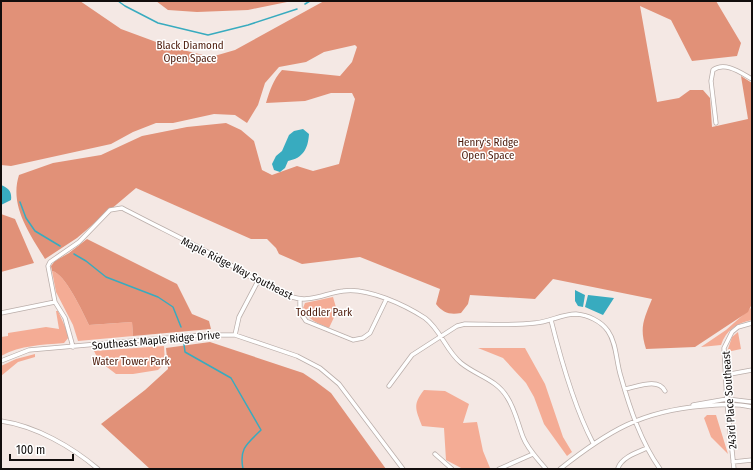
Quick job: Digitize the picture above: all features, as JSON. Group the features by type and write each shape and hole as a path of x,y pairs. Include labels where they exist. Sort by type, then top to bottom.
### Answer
{"street":[{"path":"716,122 711,81 712,73 716,67 722,66 732,68 752,79"},
{"name":"Maple Ridge Way Southeast","path":"55,302 48,266 50,262 79,242 114,208 122,208 287,295 300,299 321,297 342,291 358,290 372,293 426,318 441,335 454,357 461,363 494,382 502,390 512,406 523,437 533,454 546,469"},
{"path":"235,335 241,313 258,281"},
{"path":"300,299 300,312 306,320 353,340 363,338 370,333 386,300"},
{"path":"1,313 55,302 65,318 73,346"},
{"path":"389,386 412,355 441,335 465,324 523,324 551,320 570,314 578,314 592,318 604,326 611,338 625,389 636,421 647,448 660,469"},
{"path":"551,320 564,368 586,429 593,443"},
{"name":"243rd Place Southeast","path":"734,469 727,401 724,348 732,332 752,323"},
{"name":"Southeast Maple Ridge Drive","path":"1,361 29,350 202,335 235,335 297,356 320,368 339,384 403,469"},
{"path":"725,375 752,370"},
{"path":"625,389 654,383 661,385 665,391"},
{"path":"560,469 593,443 614,430 667,410 727,401 752,402"},
{"path":"727,401 752,407"},
{"path":"1,421 13,422 37,432 78,453 98,469"},
{"path":"618,468 621,462 647,448"},
{"path":"435,454 452,469"},
{"path":"499,469 533,454"},
{"path":"733,462 752,460"}],"green space":[{"name":"Henry's Ridge Open Space","path":"1,1 80,1 121,29 167,46 211,57 235,50 324,1 716,1 741,43 737,56 692,61 671,20 640,6 657,102 679,98 690,90 703,90 710,98 712,127 748,119 741,76 752,83 752,304 748,312 695,347 646,349 643,335 643,323 652,299 553,279 535,299 470,295 468,304 461,313 453,314 444,311 436,304 440,289 360,257 302,264 279,254 276,248 267,239 251,239 136,188 77,238 45,259 33,240 19,209 17,186 19,175 53,163 101,155 142,136 187,127 226,123 241,130 254,141 262,170 272,175 297,166 313,171 339,164 355,99 352,93 331,93 305,101 266,103 270,89 282,70 340,76 352,62 357,47 355,45 324,52 306,62 279,67 265,83 258,105 247,123 235,115 214,114 173,123 156,123 133,132 111,144 11,166 1,165"},
{"path":"156,1 292,1 248,10 197,12 168,10"},
{"path":"1,214 15,219 34,263 1,272"},
{"path":"87,239 177,284 192,314 209,321 211,329 133,336 132,322 89,325 68,286 57,273 52,271 51,266 55,261 69,253"},
{"path":"52,271 57,273 68,286 89,325 132,322 133,336 78,341 73,325 56,292"},
{"name":"Toddler Park","path":"333,297 337,311 329,328 313,321 303,308 305,303"},
{"path":"752,307 752,320 737,325 729,331 721,345 701,347 726,330"},
{"path":"56,311 58,311 69,337 64,343 24,348 1,356 1,337 8,336 8,333 46,327 59,329"},
{"path":"738,332 741,349 727,352 732,337"},
{"path":"210,342 303,373 315,381 331,393 386,469 150,469 101,424 145,390 168,369 166,348"},
{"name":"Water Tower Park","path":"164,346 165,363 158,370 133,374 116,374 99,361 94,351"},
{"path":"478,348 525,348 545,384 563,437 572,452 567,456 544,424 534,397 526,383 503,358"},
{"path":"35,354 35,357 18,362 1,376 1,366 16,359"},
{"path":"424,390 445,391 469,404 463,423 477,422 483,451 490,468 463,469 446,460 444,428 422,426 418,416 416,408 420,395"},
{"path":"707,415 716,415 728,454 711,437 704,418"}],"water":[{"path":"303,129 309,134 304,152 297,158 288,161 285,168 280,172 274,170 272,164 276,156 282,151 289,135 294,131"},
{"path":"1,185 6,187 9,191 11,200 1,205"},
{"path":"575,290 585,295 583,307 578,306 575,301"},
{"path":"588,295 614,298 603,315 585,307"}],"waterway":[{"path":"118,1 158,23 208,35 248,25 297,9"},
{"path":"305,4 310,1"},
{"path":"20,202 26,218 35,231 60,246"},
{"path":"74,254 86,261 106,277 158,297 173,307 181,327"},
{"path":"184,344 185,352 231,378 261,430 248,443 243,451 243,469"}],"park label":[{"name":"Black Diamond Open Space","path":"190,51"}]}
